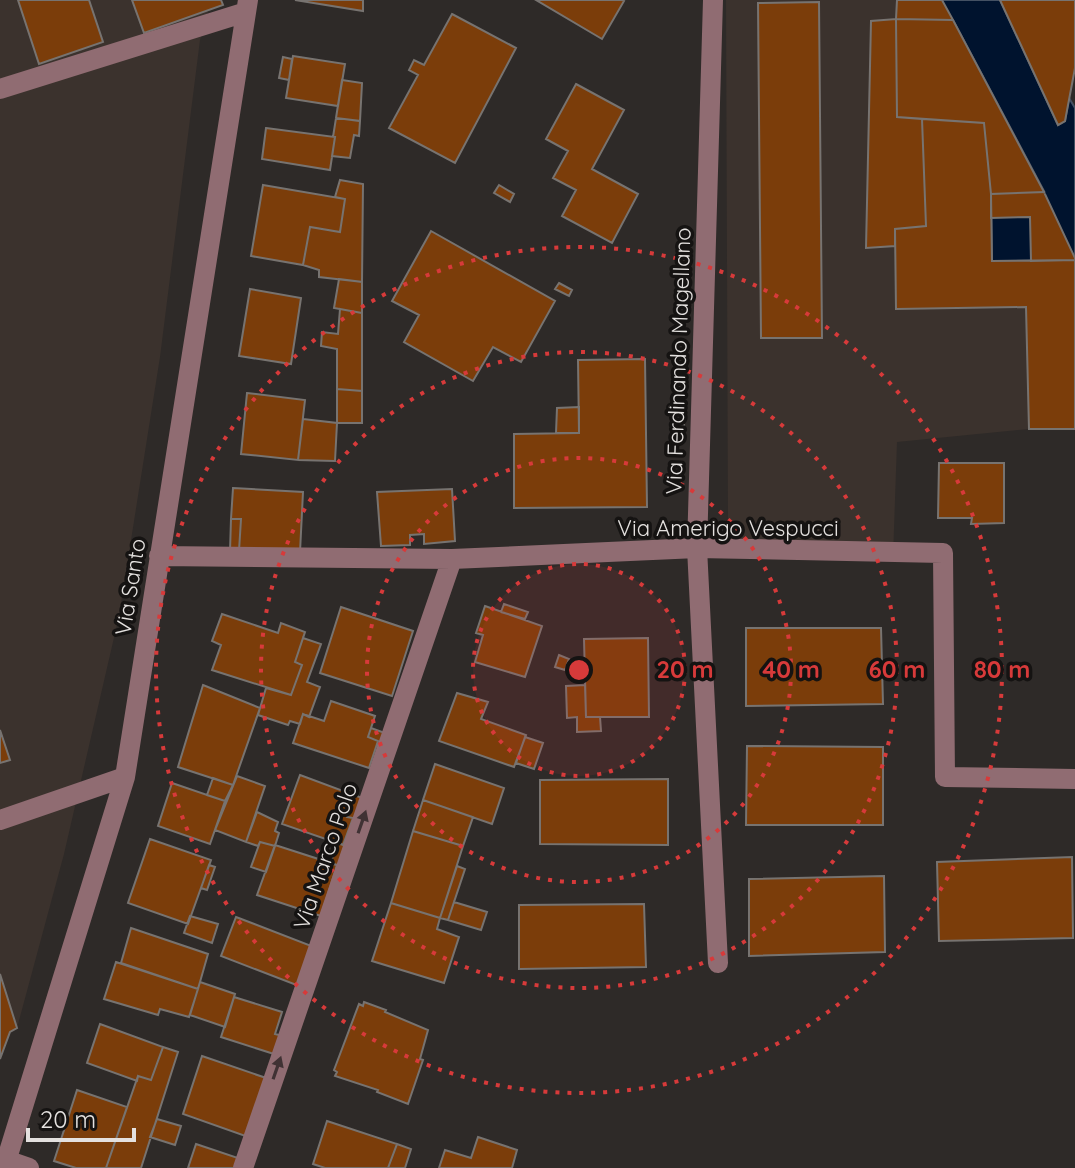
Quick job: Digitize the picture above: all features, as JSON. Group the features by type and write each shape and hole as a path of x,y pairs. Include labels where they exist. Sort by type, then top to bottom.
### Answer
{"street":[{"name":"Via Ferdinando Magellano","path":"713,0 697,548 718,963"},
{"path":"0,89 247,6"},
{"name":"Via Santo","path":"5,1164 125,777 247,6"},
{"name":"Via Amerigo Vespucci","path":"159,556 452,559 697,548 943,553 945,777 1075,779"},
{"name":"Via Marco Polo","path":"243,1168 452,559"},
{"path":"0,820 125,777"},
{"path":"5,1164 29,1168"}],"shaded area":[{"path":"0,0 211,0 200,40 160,357 119,616 64,854 17,1028 10,1033 0,1059"},
{"path":"726,0 935,0 953,20 1044,192 1075,260 1029,429 897,442 893,558 727,551"}],"water":[{"path":"935,0 1000,0 1058,125 1065,121 1069,98 1075,108 1075,260 992,261 991,194 1044,191 953,20 949,20"}],"building":[{"path":"18,0 89,0 103,42 39,64"},
{"path":"132,0 221,0 223,5 144,33"},
{"path":"295,0 363,0 363,11"},
{"path":"536,0 622,0 624,1 602,39"},
{"path":"897,0 942,0 953,20 896,19"},
{"path":"1000,0 1075,0 1075,68 1065,121 1058,125"},
{"path":"819,2 822,338 761,338 758,3"},
{"path":"452,14 516,48 455,163 389,128 418,75 409,70 414,60 424,65"},
{"path":"896,19 953,20 1044,192 991,194 984,123 897,117"},
{"path":"896,19 897,117 922,119 926,226 895,229 895,246 866,248 871,21"},
{"path":"293,56 345,64 338,106 286,98"},
{"path":"283,57 292,59 289,80 279,78"},
{"path":"342,80 362,83 360,121 336,118"},
{"path":"576,84 624,110 592,169 638,194 612,243 562,216 576,190 553,178 568,151 546,139"},
{"path":"336,118 360,121 359,136 354,135 350,158 332,156"},
{"path":"922,119 984,123 991,194 992,261 1075,260 1075,429 1029,429 1026,307 896,309 895,229 926,226"},
{"path":"266,128 335,137 330,170 262,159"},
{"path":"340,180 363,184 362,282 319,277 319,270 303,265 310,227 340,232 345,199 335,197"},
{"path":"263,185 345,199 340,232 310,227 303,265 251,256"},
{"path":"499,185 514,194 510,202 494,193"},
{"path":"1044,192 1075,260 1031,261 1030,217 991,218 991,194"},
{"path":"431,231 555,301 521,362 493,347 473,381 404,342 419,315 392,301"},
{"path":"339,279 362,282 362,313 334,308"},
{"path":"559,283 572,290 569,296 555,289"},
{"path":"250,289 301,298 291,364 239,356"},
{"path":"340,309 362,313 362,391 337,389 337,349 321,346 322,332 338,334"},
{"path":"645,359 647,507 514,508 514,434 579,433 578,360"},
{"path":"337,389 362,391 362,423 337,423"},
{"path":"247,393 305,400 298,460 241,454"},
{"path":"579,407 579,433 556,433 557,408"},
{"path":"303,419 337,423 335,461 298,460"},
{"path":"684,425 684,441 675,442 674,426"},
{"path":"939,463 1004,463 1004,523 971,524 972,518 938,518"},
{"path":"233,488 303,492 300,552 239,551 241,519 231,519"},
{"path":"452,489 455,541 424,544 424,534 410,535 410,545 381,546 377,492"},
{"path":"231,519 241,519 239,551 230,551"},
{"path":"504,604 528,612 525,619 501,612"},
{"path":"485,606 542,626 525,677 475,662 483,635 476,633"},
{"path":"341,607 413,631 392,696 320,673"},
{"path":"222,614 278,633 281,623 305,632 295,662 302,665 291,695 212,670 221,645 212,641"},
{"path":"746,628 881,628 883,704 746,706"},
{"path":"303,638 321,644 307,682 320,687 309,717 303,714 300,724 290,721 288,725 258,715 266,688 291,695 302,665 295,662"},
{"path":"648,638 649,717 586,717 584,639"},
{"path":"559,655 569,659 565,670 555,667"},
{"path":"203,685 260,708 233,785 178,767"},
{"path":"585,685 586,717 600,717 601,731 577,732 577,717 567,718 566,686"},
{"path":"457,693 488,702 481,719 526,735 514,767 439,741"},
{"path":"331,701 375,716 368,737 378,741 369,768 293,743 303,714 324,721"},
{"path":"371,728 385,733 380,745 368,737"},
{"path":"0,730 10,760 0,763"},
{"path":"525,737 543,743 534,769 516,763"},
{"path":"747,746 883,747 883,825 746,825"},
{"path":"435,764 504,788 492,824 423,800"},
{"path":"300,775 354,795 347,817 353,818 343,845 282,824"},
{"path":"237,776 265,786 246,842 215,830"},
{"path":"213,778 233,785 225,801 207,795"},
{"path":"668,779 668,845 540,844 540,780"},
{"path":"172,783 225,801 210,844 158,826"},
{"path":"354,795 365,799 347,846 343,845 353,818 347,817"},
{"path":"423,800 473,817 463,846 413,831"},
{"path":"257,812 278,822 275,846 246,842"},
{"path":"413,831 463,846 440,918 391,903"},
{"path":"150,839 211,860 188,924 128,903"},
{"path":"260,842 275,846 266,872 251,867"},
{"path":"339,843 355,850 348,869 330,863"},
{"path":"275,845 337,865 321,916 257,895"},
{"path":"1072,857 1073,938 939,941 937,862"},
{"path":"209,865 215,867 207,890 201,888"},
{"path":"457,866 465,869 448,920 440,918"},
{"path":"884,876 885,952 749,956 749,879"},
{"path":"454,902 487,912 481,930 448,920"},
{"path":"391,903 440,918 437,929 459,937 444,983 372,961"},
{"path":"644,904 646,967 519,969 519,905"},
{"path":"190,916 218,924 212,943 184,933"},
{"path":"236,917 314,947 299,986 221,956"},
{"path":"131,928 208,954 198,989 121,963"},
{"path":"116,962 198,989 189,1017 160,1009 158,1015 104,999"},
{"path":"0,974 17,1028 10,1032 0,1059"},
{"path":"200,982 235,994 225,1027 190,1015"},
{"path":"234,997 282,1012 275,1034 283,1036 277,1055 221,1037"},
{"path":"364,1002 428,1030 420,1059 423,1060 408,1104 335,1076 337,1072 334,1070 359,1004 363,1006"},
{"path":"100,1024 163,1047 151,1080 138,1076 137,1081 87,1063"},
{"path":"163,1047 178,1052 141,1168 106,1168 138,1076 151,1080"},
{"path":"202,1056 269,1079 251,1138 183,1114"},
{"path":"77,1090 127,1107 106,1168 76,1168 54,1161"},
{"path":"157,1119 181,1126 175,1145 150,1137"},
{"path":"327,1121 397,1144 388,1168 325,1168 313,1164"},
{"path":"478,1137 517,1150 512,1168 439,1168 445,1150 471,1158"},
{"path":"196,1144 244,1160 241,1168 188,1168"},
{"path":"397,1144 411,1149 405,1168 388,1168"}]}
